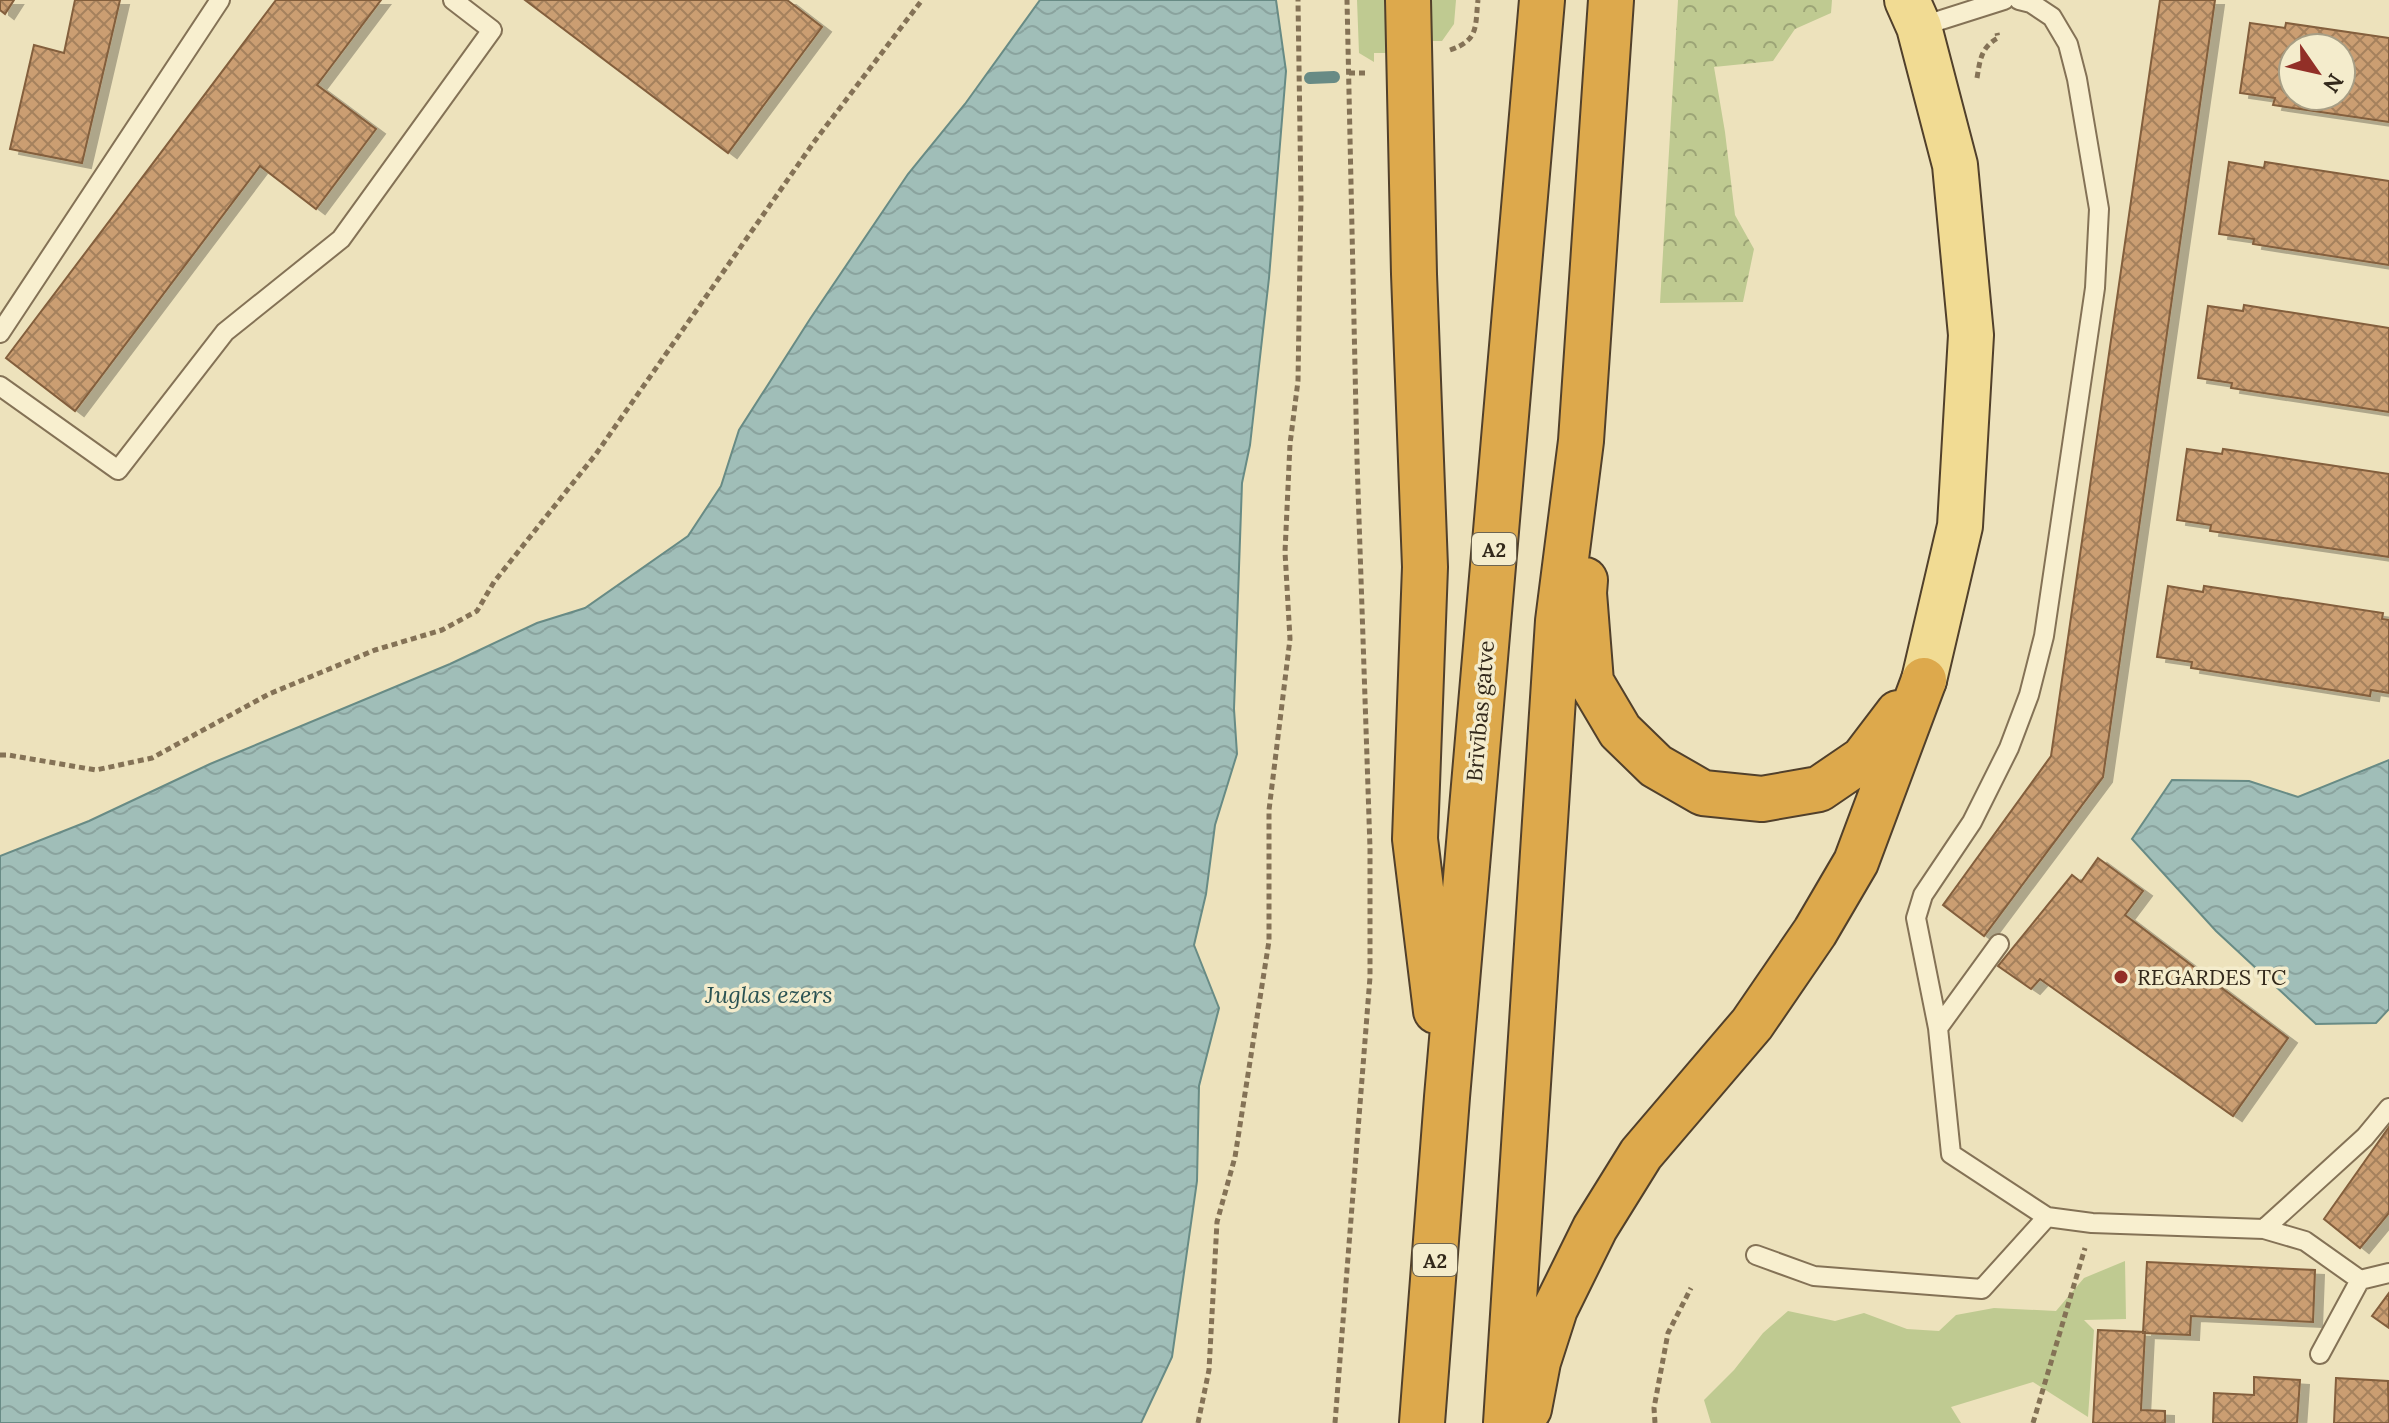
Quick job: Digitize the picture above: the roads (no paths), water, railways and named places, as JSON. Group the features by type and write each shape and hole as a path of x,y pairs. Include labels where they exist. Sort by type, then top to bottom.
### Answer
{"highway":[{"path":"1408,0 1414,290 1425,567 1415,839 1447,1097"},
{"name":"Brīvības gatve","path":"1422,1423 1447,1097 1542,0"},
{"path":"1506,1423 1558,621 1581,441 1611,0"},
{"path":"1581,441 1592,523 1584,593 1591,682 1620,731 1656,766 1703,793 1762,799 1819,789 1863,759 1924,680"},
{"path":"1526,1423 1538,1362 1555,1309 1595,1228 1641,1154 1752,1024 1822,920 1856,862 1924,680"}],"main road":[{"path":"1913,14 1955,165 1971,335 1960,526 1924,680"}],"lane":[{"path":"0,333 220,0"},
{"path":"0,386 118,470 225,332 341,239 492,30 453,0"},
{"path":"1913,14 2004,0"},
{"path":"2019,0 2031,3 2052,17 2068,44 2099,209 2095,288 2044,636 2029,695 1997,773 1972,822 1923,895 1916,918 1938,1028 1951,1154 2047,1217 2092,1223 2264,1229 2305,1241 2360,1280"},
{"path":"1938,1028 1999,944"},
{"path":"2264,1229 2365,1137 2389,1108"},
{"path":"1756,1255 1814,1276 1982,1289 2047,1217"},
{"path":"2320,1354 2360,1280 2389,1273"}],"water":[{"name":"Juglas ezers","path":"1040,0 1276,0 1286,71 1269,278 1250,445 1242,483 1234,709 1237,754 1215,825 1206,894 1194,945 1219,1008 1199,1086 1197,1181 1172,1357 1141,1423 0,1423 0,856 89,821 210,764 450,664 537,623 585,608 688,536 721,486 739,430 810,319 908,174 965,104"},
{"path":"2389,760 2389,1009 2376,1023 2316,1024 2216,931 2132,839 2172,780 2249,781 2298,797"}],"waterway":[{"path":"1310,78 1334,77"}],"place":[{"name":"REGARDES TC","path":"2121,977"}]}
